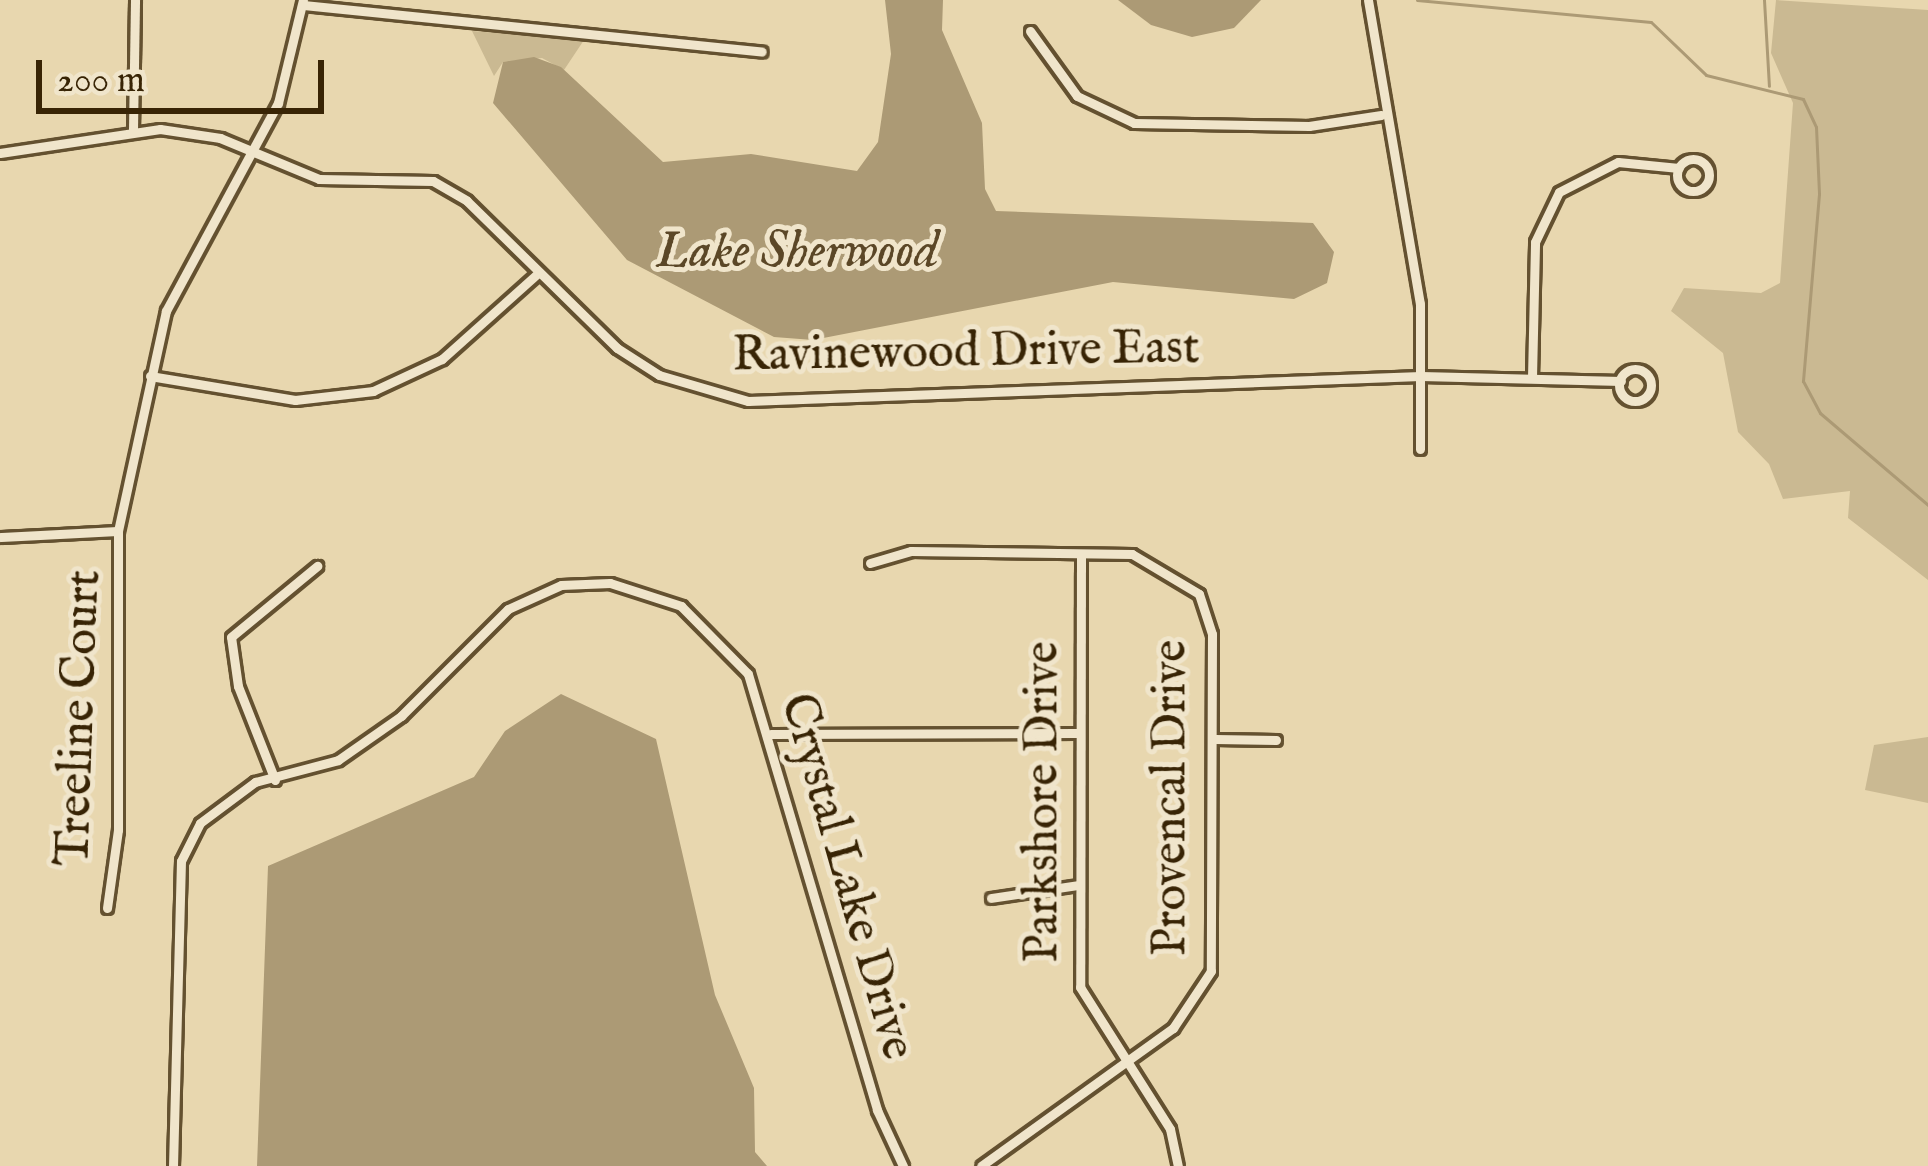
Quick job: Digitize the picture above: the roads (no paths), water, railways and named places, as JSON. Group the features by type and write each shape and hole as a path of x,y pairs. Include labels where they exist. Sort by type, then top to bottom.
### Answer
{"street":[{"path":"133,129 134,0"},
{"path":"1368,0 1381,115 1414,251 1420,449"},
{"path":"303,3 762,52"},
{"name":"Treeline Court","path":"107,908 118,844 118,531 150,376 178,278 278,103 303,3"},
{"path":"1030,32 1077,96 1133,123 1309,126 1381,115"},
{"name":"Ravinewood Drive East","path":"0,153 133,129 208,135 319,179 409,176 440,184 640,364 748,400 1421,376 1621,380"},
{"path":"1532,377 1534,242 1559,192 1618,162 1679,168"},
{"path":"150,376 295,400 373,392 442,359 536,275"},
{"path":"0,538 118,531"},
{"name":"Provencal Drive","path":"870,562 911,551 1155,560 1198,594 1212,634 1211,971 1173,1028 981,1166"},
{"name":"Parkshore Drive","path":"1081,554 1080,987 1123,1064 1170,1129 1178,1166"},
{"path":"275,780 238,686 230,637 317,566"},
{"name":"Crystal Lake Drive","path":"173,1166 181,861 221,802 338,760 401,716 508,609 562,585 610,583 681,606 748,674 771,734 877,1110 903,1166"},
{"path":"771,734 1078,733"},
{"path":"1215,739 1276,740"},
{"path":"991,898 1078,885"}],"water":[{"name":"Lake Sherwood","path":"885,0 943,0 942,30 982,123 985,189 996,211 1313,223 1334,252 1327,283 1294,299 1113,282 813,340 774,337 627,260 493,103 503,62 534,57 561,67 663,162 751,154 857,171 878,142 891,54"},
{"path":"1118,0 1261,0 1234,28 1192,37 1151,25"},
{"path":"561,694 656,739 715,995 754,1088 755,1152 767,1166 257,1166 268,866 474,777 505,731"}],"waterway":[{"path":"1417,0 1651,22 1706,75 1803,99 1816,127 1819,194 1803,381 1820,413 1928,505"},
{"path":"1764,0 1769,86"}]}
